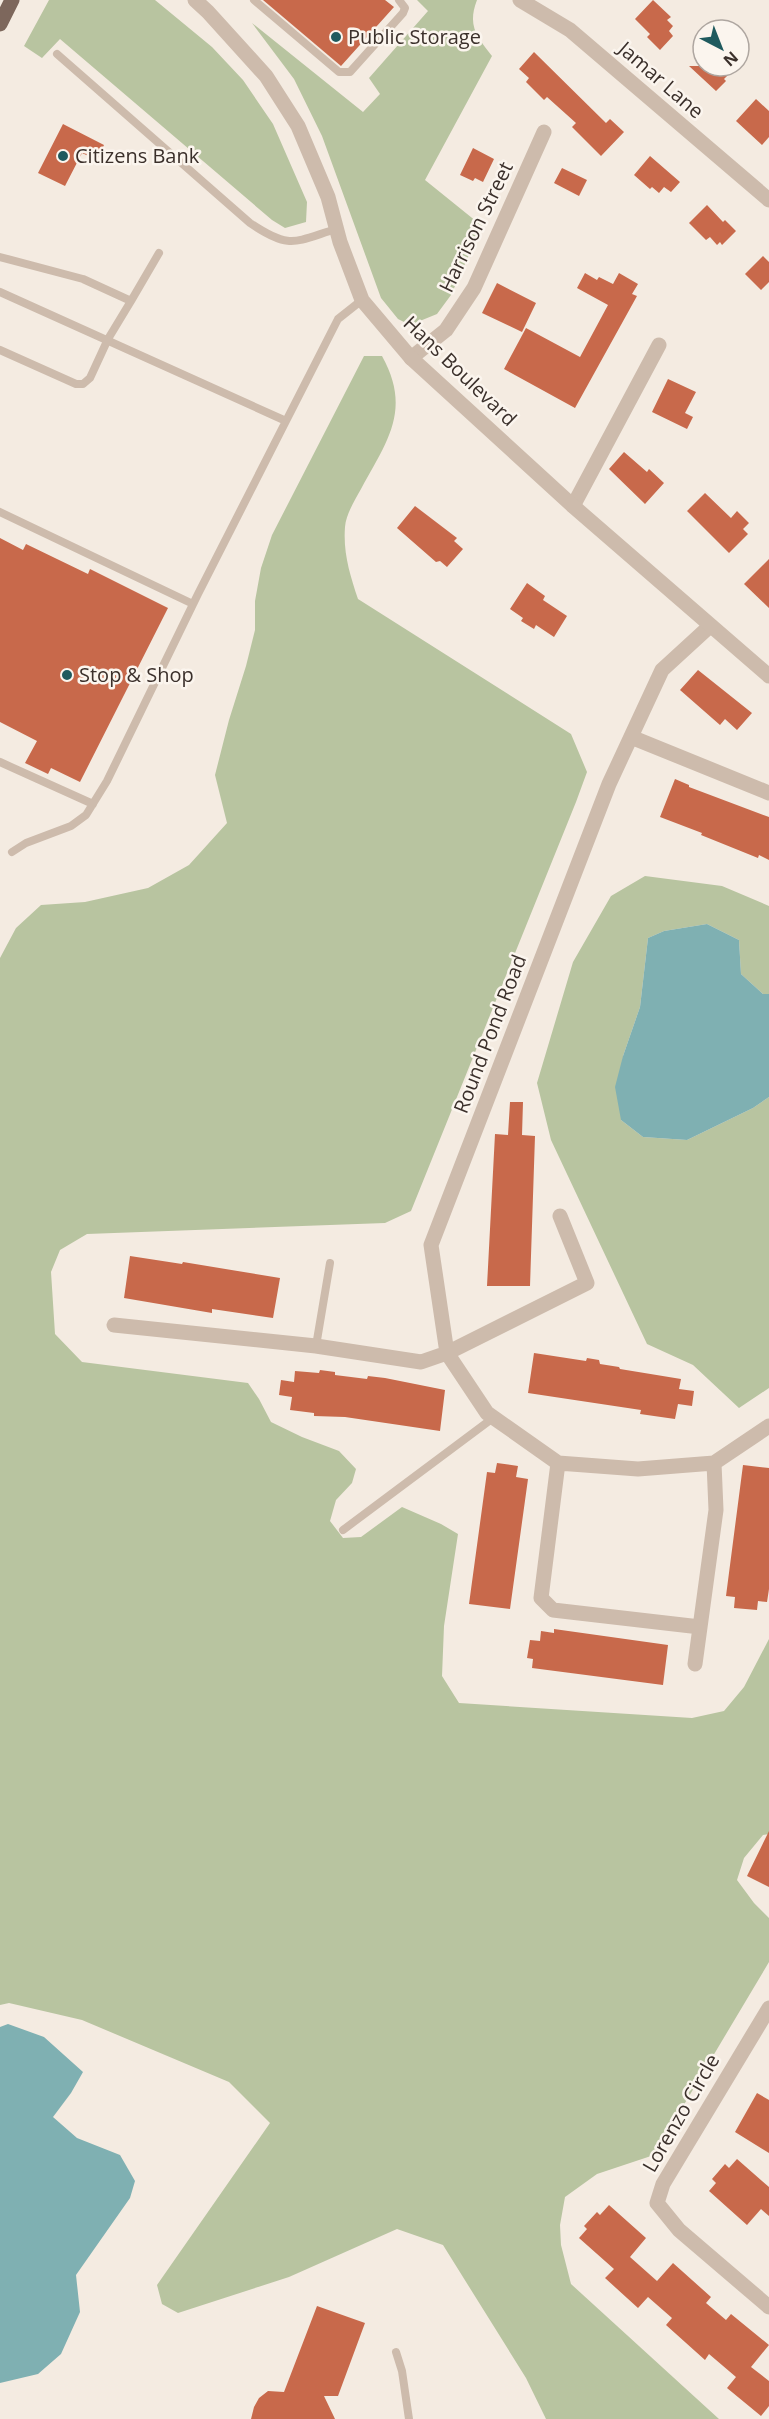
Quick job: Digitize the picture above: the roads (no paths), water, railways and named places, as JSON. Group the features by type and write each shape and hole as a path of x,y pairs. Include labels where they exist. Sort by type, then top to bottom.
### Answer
{"main road":[{"path":"0,24 12,0"}],"street":[{"name":"Hans Boulevard","path":"195,0 266,76 298,126 328,196 336,229 362,300 411,358 573,506 769,676"},
{"name":"Jamar Lane","path":"520,0 570,30 769,200"},
{"name":"Harrison Street","path":"411,358 446,330 474,288 544,132"},
{"path":"573,506 659,345"},
{"name":"Round Pond Road","path":"558,1463 493,1418 447,1353 431,1245 609,784 662,670 710,626"},
{"path":"631,737 769,793"},
{"path":"114,1325 316,1346 421,1362 447,1353 587,1283 560,1216"},
{"path":"700,1627 553,1610 541,1598 558,1463 638,1469 714,1463 769,1426"},
{"path":"695,1664 716,1510 714,1463"},
{"name":"Lorenzo Circle","path":"769,2008 663,2184 657,2203 680,2230 769,2307"}],"lane":[{"path":"254,0 339,72 345,74 350,72 403,13 405,8 399,0"},
{"path":"57,54 250,223 273,238 294,242 336,229"},
{"path":"0,350 76,384 83,384 90,378 108,339 159,253"},
{"path":"0,257 83,279 130,301"},
{"path":"0,292 286,421"},
{"path":"12,852 26,843 71,825 86,815 93,804 107,781 193,604 338,319 362,300"},
{"path":"0,512 193,604"},
{"path":"0,762 93,804"},
{"path":"316,1346 330,1263"},
{"path":"343,1530 493,1418"},
{"path":"396,2352 402,2371 409,2419"}],"water":[{"path":"707,924 739,940 741,974 763,994 769,994 769,1097 753,1108 687,1140 643,1137 621,1120 615,1087 640,1007 648,938 664,931"},
{"path":"8,2024 44,2037 83,2072 53,2117 77,2138 120,2155 135,2181 130,2198 76,2275 80,2312 61,2354 38,2374 0,2383 0,2027"}],"place":[{"name":"Public Storage","path":"336,37"},
{"name":"Citizens Bank","path":"63,156"},
{"name":"Stop & Shop","path":"67,675"}]}
